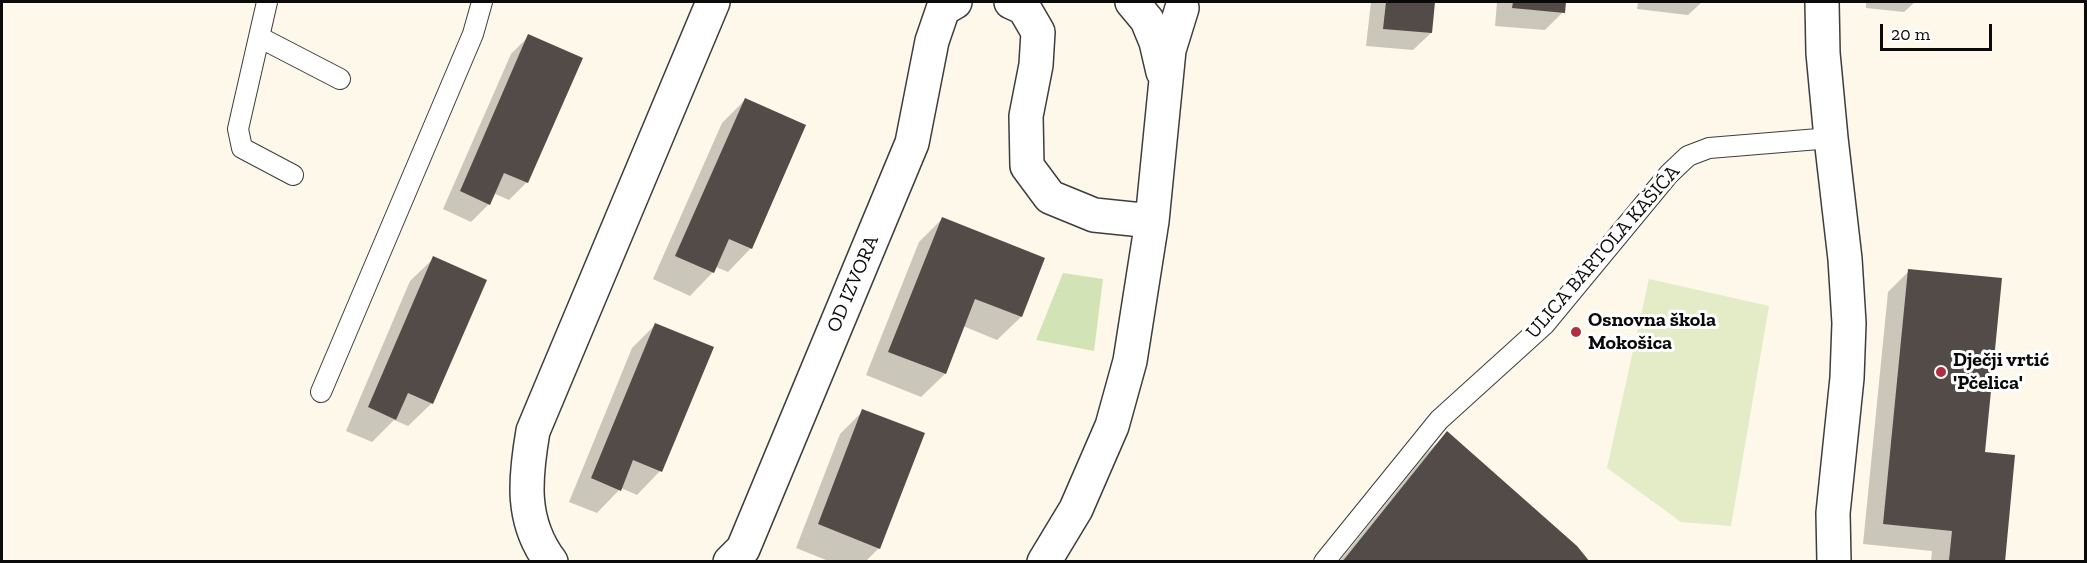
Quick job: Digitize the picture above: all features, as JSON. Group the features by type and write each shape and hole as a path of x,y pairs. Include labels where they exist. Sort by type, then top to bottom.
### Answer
{"street":[{"path":"551,561 530,522 526,475 533,431 713,2"},
{"name":"OD IZVORA","path":"730,561 743,549 912,143 932,41 943,9 955,2"},
{"path":"1011,2 1024,8 1038,32 1036,65 1026,116 1027,166 1050,197 1094,215 1152,221"},
{"path":"1134,2 1147,20 1156,42 1165,79"},
{"path":"1134,2 1144,7 1163,10 1189,5"},
{"path":"1822,2 1823,53 1845,259 1849,323 1848,378 1833,513 1834,561"},
{"path":"1044,561 1076,509 1112,426 1130,361 1152,221 1169,50 1189,5"}],"lane":[{"path":"267,2 238,129 242,148 293,175"},
{"path":"321,392 473,34 482,2"},
{"path":"259,37 340,80"},
{"name":"ULICA BARTOLA KAŠIĆA","path":"1324,561 1439,420 1545,324 1669,174 1688,156 1709,148 1831,138"}],"green space":[{"path":"1063,273 1103,279 1094,351 1036,340"},
{"path":"1649,279 1769,306 1731,526 1681,522 1607,468"}],"building":[{"path":"1386,2 1435,2 1432,33 1383,29"},
{"path":"1513,2 1566,2 1565,13 1512,8"},
{"path":"528,34 583,58 528,183 504,173 490,205 460,191"},
{"path":"745,98 806,125 752,249 729,239 714,273 675,256"},
{"path":"942,217 1045,258 1022,317 975,299 946,374 888,352"},
{"path":"433,256 487,280 433,404 408,393 396,420 368,407"},
{"path":"1908,269 2002,278 1985,452 2015,455 2005,562 1949,560 1952,531 1883,524"},
{"path":"655,323 714,347 662,472 633,460 621,491 591,478"},
{"path":"862,409 925,433 880,549 818,524"},
{"path":"1447,431 1577,546 1590,562 1342,562"}],"place":[{"name":"Osnovna škola Mokošica","path":"1576,332"},
{"name":"Dječji vrtić 'Pčelica'","path":"1941,372"}]}
